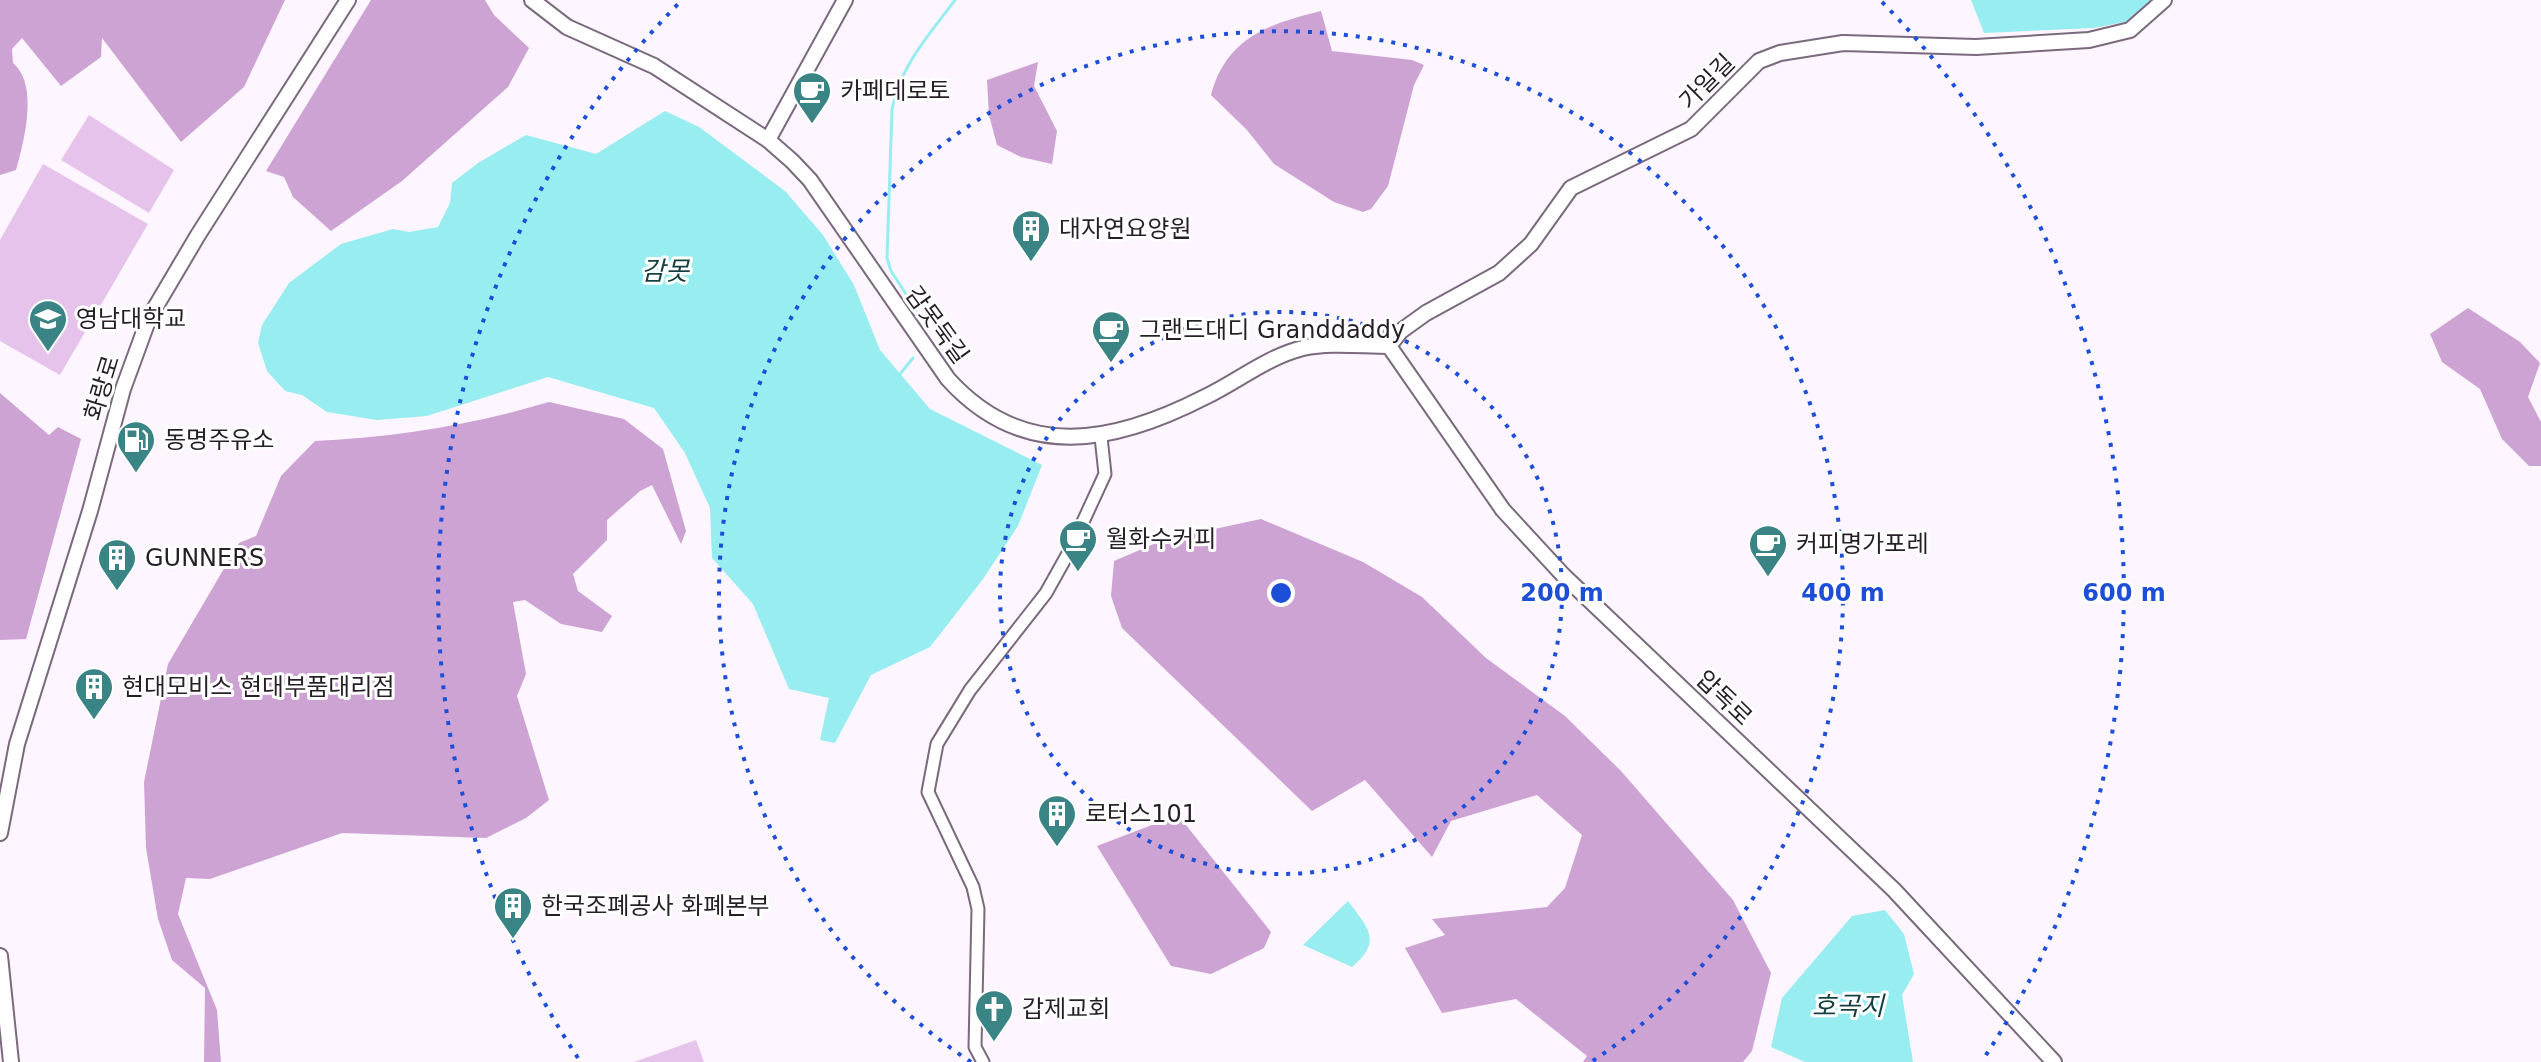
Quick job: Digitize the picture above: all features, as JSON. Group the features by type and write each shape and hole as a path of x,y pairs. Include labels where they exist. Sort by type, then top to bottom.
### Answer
{"street":[{"name":"화랑로","path":"0,833 17,744 90,511 123,389 149,318 198,235 348,0"},
{"name":"감못둑길","path":"532,0 567,27 654,66 768,140 810,180 926,348 976,406 1020,428 1061,436 1101,437 1153,421 1207,397 1265,362 1303,348 1389,346"},
{"path":"768,140 845,0"},
{"name":"가일길","path":"1389,346 1401,331 1426,313 1499,273 1531,244 1571,188 1691,129 1759,61 1780,53 1843,43 1976,47 2089,40 2130,30 2164,0"},
{"name":"압독로","path":"1389,346 1503,510 1894,890 2054,1062"},
{"path":"983,1062 975,1047 978,909 973,887 928,792 937,744 970,690 1046,593 1070,550 1105,474 1101,437"},
{"path":"0,956 11,1062"}],"shaded area":[{"path":"0,0 285,0 244,87 181,142 102,38 101,57 61,86 22,38 12,49 13,63 26,85 25,129 16,170 0,175"},
{"path":"371,0 485,0 494,15 529,48 508,87 402,181 331,231 293,197 284,177 266,171"},
{"path":"1321,11 1332,51 1412,60 1424,65 1414,85 1388,186 1371,209 1363,212 1334,202 1274,164 1247,130 1211,95 1227,60 1252,36 1267,28"},
{"path":"1038,62 1034,86 1057,131 1052,164 1021,157 997,145 989,115 987,80"},
{"path":"89,115 174,170 149,213 61,160"},
{"path":"43,164 148,224 60,375 0,341 0,240"},
{"path":"2468,308 2520,342 2540,363 2528,397 2541,422 2541,466 2529,466 2502,439 2480,389 2442,362 2430,334"},
{"path":"0,393 49,435 58,427 81,439 26,639 0,640"},
{"path":"549,402 624,419 663,449 686,531 681,544 652,485 640,491 607,520 607,540 573,574 578,591 612,616 602,632 561,624 525,600 513,602 526,674 517,696 549,800 526,818 486,838 342,833 210,879 186,878 178,914 217,1010 221,1062 204,1062 205,988 172,960 158,919 146,848 144,782 168,664 239,543 256,536 281,476 315,441 433,429"},
{"path":"1261,519 1363,562 1422,597 1486,658 1565,716 1621,771 1733,900 1771,973 1752,1051 1743,1062 1583,1062 1587,1056 1516,999 1442,1013 1405,948 1445,935 1432,919 1547,907 1565,888 1582,835 1537,795 1451,821 1432,857 1365,780 1312,811 1122,628 1111,596 1114,561 1163,540"},
{"path":"1178,815 1271,932 1264,948 1211,974 1171,966 1097,846"},
{"path":"696,1040 704,1062 634,1062"}],"water":[{"path":"1971,0 2154,0 2129,21 2094,28 1984,33"},
{"name":"감못","path":"665,111 699,127 785,191 823,235 854,285 880,350 930,409 1042,465 1018,526 983,579 930,647 871,675 835,743 820,740 829,698 789,689 753,604 712,558 710,508 685,453 654,408 548,377 427,416 377,420 327,412 302,395 285,391 267,371 258,343 262,325 289,283 341,244 393,229 409,232 438,227 450,203 452,183 478,163 526,135 596,154"},
{"path":"1348,901 1366,927 1370,942 1362,958 1352,967 1303,945"},
{"name":"호곡지","path":"1885,910 1904,934 1914,974 1902,995 1913,1062 1805,1062 1771,1047 1782,998 1852,916"}],"waterway":[{"path":"921,317 891,271 887,258 892,110 908,65 955,0"},
{"path":"900,374 913,358"}],"place":[{"name":"카페데로토","path":"812,125"},
{"name":"대자연요양원","path":"1031,263"},
{"name":"영남대학교","path":"48,353"},
{"name":"그랜드대디 Granddaddy","path":"1111,364"},
{"name":"동명주유소","path":"136,474"},
{"name":"월화수커피","path":"1078,573"},
{"name":"커피명가포레","path":"1768,578"},
{"name":"GUNNERS","path":"117,592"},
{"name":"현대모비스 현대부품대리점","path":"94,721"},
{"name":"로터스101","path":"1057,848"},
{"name":"한국조폐공사 화폐본부","path":"513,940"},
{"name":"갑제교회","path":"994,1043"}]}
